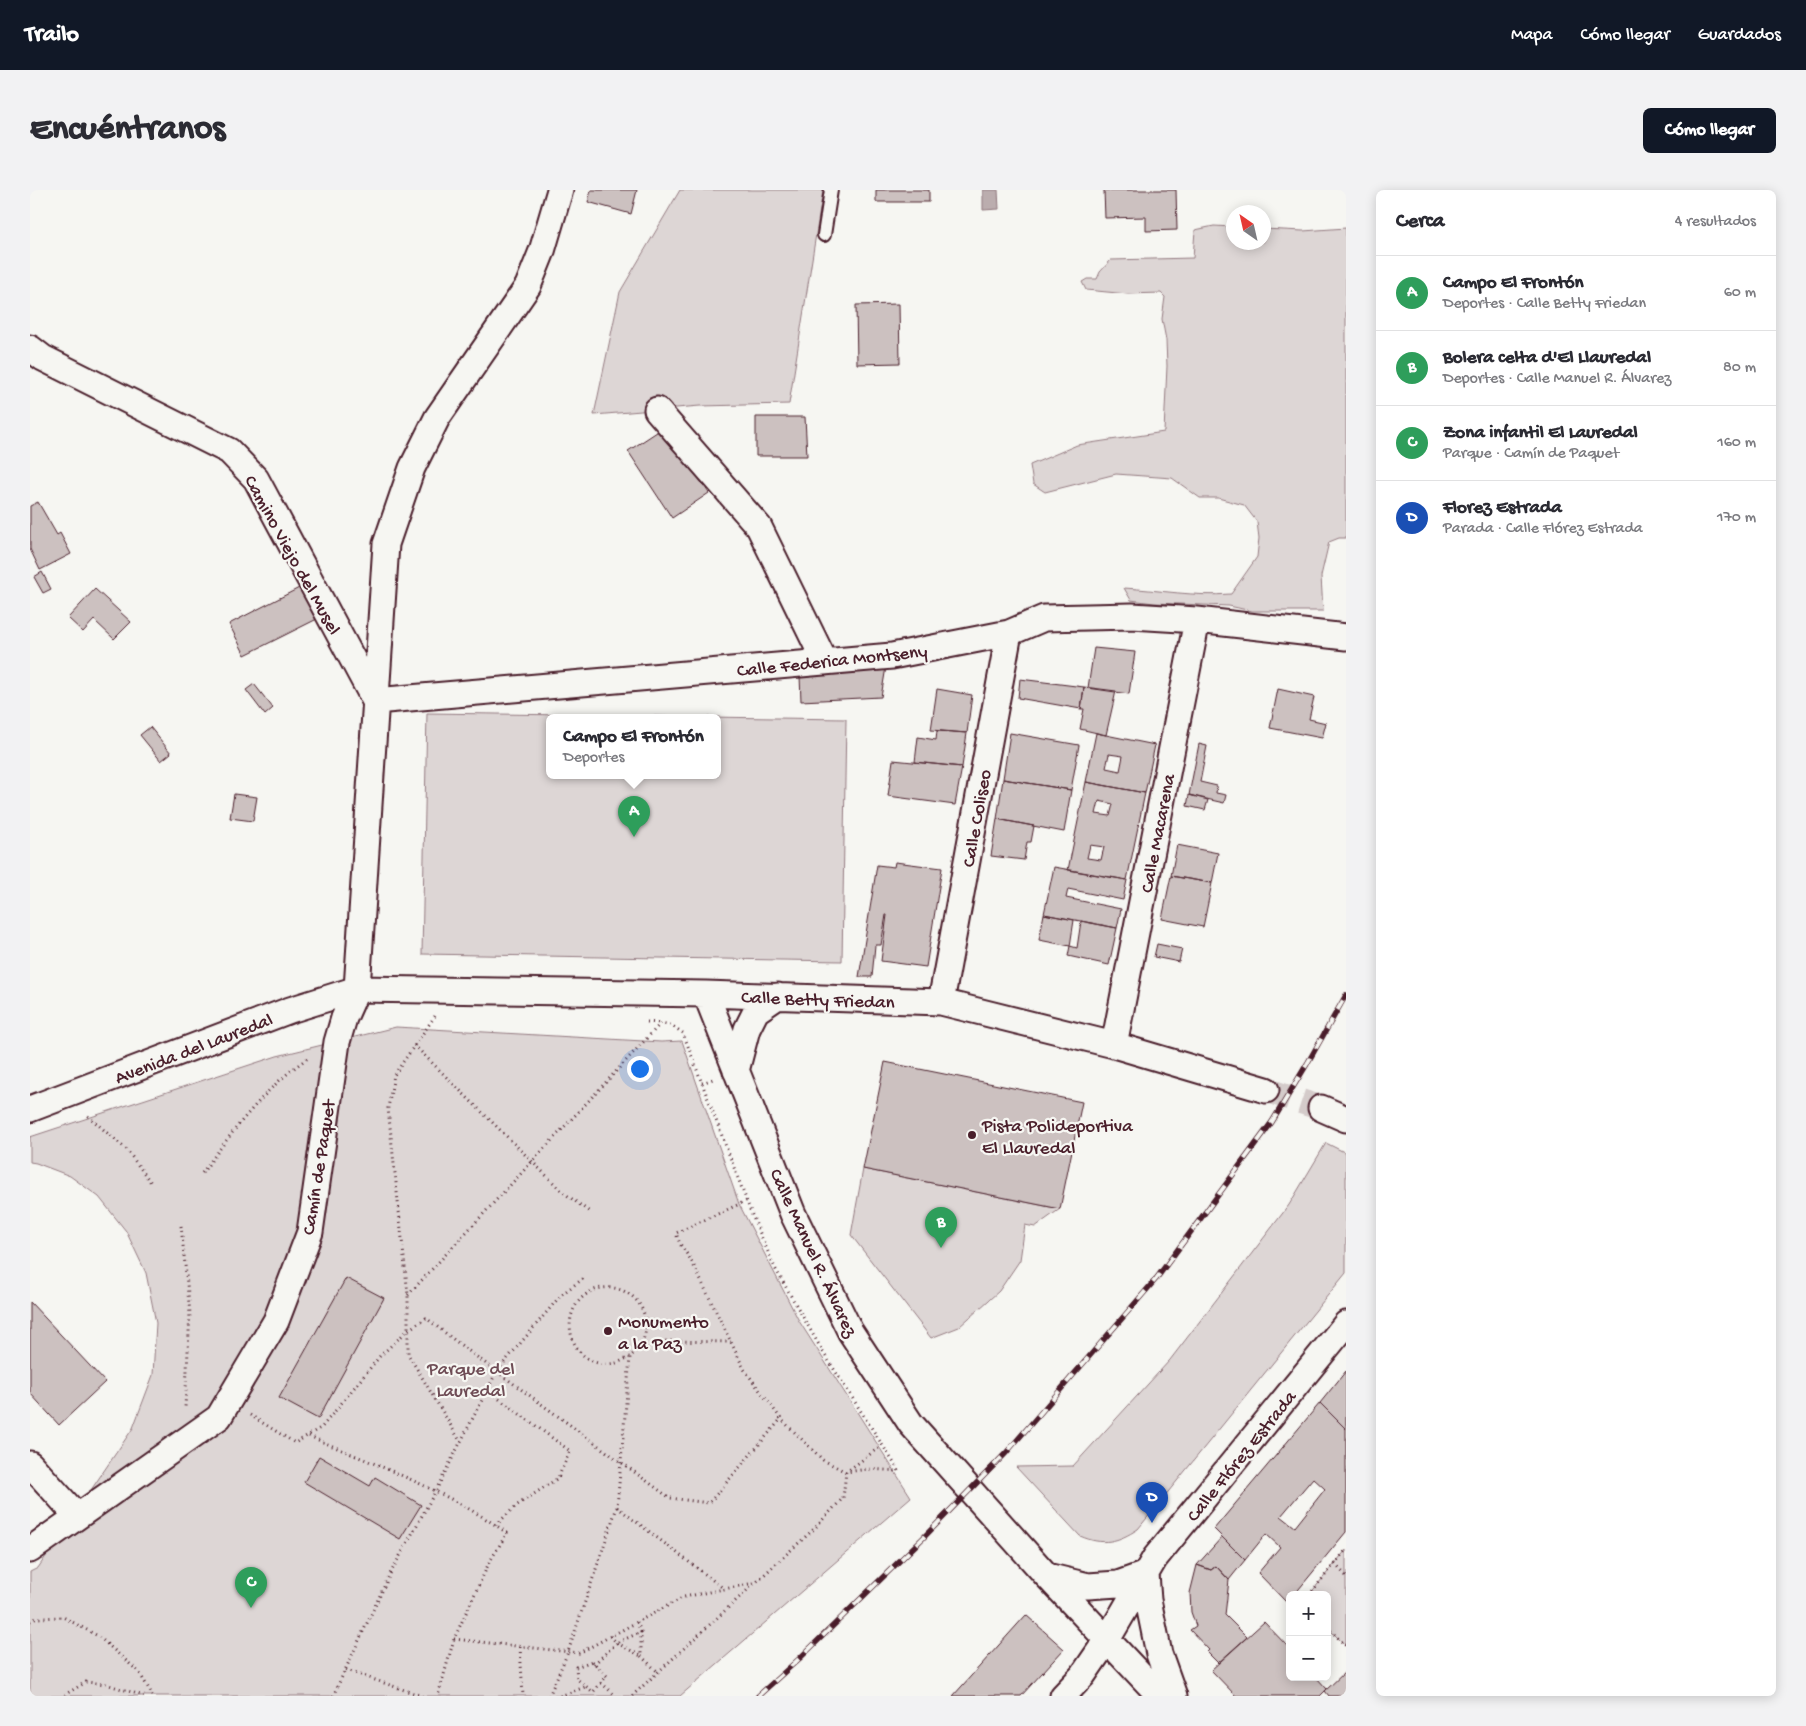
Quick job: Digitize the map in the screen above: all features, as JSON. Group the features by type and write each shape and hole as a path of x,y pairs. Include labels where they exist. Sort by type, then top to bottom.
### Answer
{"street":[{"name":"Camín de Paquet","path":"30,1550 219,1417 276,1321 310,1232 337,1042 344,1018 357,989 386,544 412,468 437,418 528,286 542,251 560,190"},
{"name":"Camino Viejo del Musel","path":"30,348 43,358 229,451 256,479 375,701"},
{"path":"657,410 759,527 825,662"},
{"name":"Calle Federica Montseny","path":"375,701 892,656 1009,633 1044,618 1132,616 1197,620 1346,637"},
{"name":"Calle Macarena","path":"1114,1045 1197,620"},
{"name":"Calle Coliseo","path":"941,1002 1009,633"},
{"name":"Calle Betty Friedan","path":"357,989 706,994 941,1002 1114,1045 1266,1090"},
{"name":"Avenida del Lauredal","path":"30,1109 290,1010 357,989"},
{"name":"Calle Manuel R. Álvarez","path":"706,994 793,1214 850,1331 912,1424 1046,1576 1160,1696"},
{"path":"736,1070 747,1029 756,1011 778,996"},
{"path":"1321,1108 1346,1119"},
{"name":"Calle Flórez Estrada","path":"1063,1696 1083,1676 1107,1640 1155,1558 1346,1324"},
{"path":"30,1464 78,1516"},
{"path":"1046,1576 1088,1586 1118,1584 1146,1574 1148,1600 1160,1654 1174,1696"}],"lane":[{"path":"824,235 831,190"}],"path":[{"path":"442,990 441,1008 394,1075 388,1108 408,1295 408,1354 460,1442"},
{"path":"408,1295 661,1023 671,1024 683,1033 746,1201 776,1268 823,1352 881,1446 899,1471 868,1469 846,1472 823,1460 781,1419 744,1369 676,1233 746,1201"},
{"path":"202,1173 229,1136 276,1084 297,1065 337,1042"},
{"path":"414,1045 564,1193 591,1213"},
{"path":"66,1095 126,1149 152,1184"},
{"path":"182,1226 190,1313 183,1442"},
{"path":"333,1696 390,1574 435,1492 497,1371 562,1294 584,1278"},
{"path":"600,1288 614,1288 629,1293 639,1303 645,1317 646,1332 640,1346 630,1357 616,1363 601,1364 587,1358 576,1348 570,1334 570,1319 575,1305 586,1294 600,1288"},
{"path":"228,1402 295,1443 322,1427 380,1356 408,1330 426,1318 670,1498 709,1503 781,1419"},
{"path":"640,1346 663,1341 731,1342"},
{"path":"549,1696 568,1652 617,1507 630,1357"},
{"path":"487,1390 570,1450 558,1478 516,1506 496,1525"},
{"path":"309,1436 435,1492 486,1518 507,1534 489,1563 454,1639 438,1696"},
{"path":"632,1696 815,1528 843,1498 846,1472 881,1446"},
{"path":"617,1507 724,1589"},
{"path":"1311,1591 1346,1550"},
{"path":"1334,1564 1346,1576"},
{"path":"454,1639 579,1653 684,1597 755,1583"},
{"path":"30,1621 37,1618 63,1617 98,1636 139,1672 153,1696"},
{"path":"637,1622 641,1632 641,1656"},
{"path":"1331,1631 1346,1646"},
{"path":"594,1664 617,1643 641,1632"},
{"path":"610,1636 617,1643 641,1656 658,1672"},
{"path":"520,1647 523,1696"},
{"path":"592,1662 607,1676 601,1683 592,1692 577,1679 576,1667 592,1662"},
{"path":"346,1670 422,1696"},
{"path":"65,1696 86,1682 106,1684 144,1696"},
{"path":"601,1683 616,1696"},
{"path":"560,1696 585,1686"}],"green space":[{"path":"680,190 823,190 789,404 700,406 594,415 620,292"},
{"path":"1214,226 1226,227 1226,250 1271,250 1271,229 1303,231 1346,228 1346,538 1339,538 1329,542 1321,576 1323,611 1252,611 1229,606 1154,603 1131,600 1124,588 1191,594 1231,594 1257,557 1259,538 1257,522 1244,505 1218,498 1200,498 1172,478 1116,474 1045,492 1033,484 1030,465 1077,445 1164,432 1167,366 1166,340 1162,319 1165,297 1161,293 1128,294 1086,290 1082,282 1087,279 1097,279 1100,272 1111,260 1193,258 1195,230"},
{"path":"427,713 546,715 546,779 721,779 721,717 846,719 842,961 422,954"},
{"name":"Parque del Lauredal","path":"396,1027 661,1042 682,1041 739,1204 799,1321 911,1497 680,1696 30,1696 30,1572 38,1568 133,1428 153,1375 156,1323 146,1273 126,1231 99,1197 70,1176 30,1162 30,1137 277,1056"},
{"path":"1326,1143 1346,1153 1346,1273 1138,1529 1117,1540 1103,1542 1080,1536 1016,1467 1073,1466 1170,1360 1289,1205"},
{"path":"863,1169 1060,1209 1035,1227 1025,1225 1020,1260 999,1291 959,1327 931,1338 851,1235"},
{"path":"1346,1550 1346,1646 1331,1631 1331,1591 1312,1591"}],"shaded area":[{"path":"983,190 998,190 999,209 983,210"}],"building":[{"path":"591,190 637,190 631,214 588,202"},
{"path":"876,190 929,190 929,202 876,202"},
{"path":"1104,190 1176,190 1177,230 1146,231 1146,217 1105,218"},
{"path":"899,304 900,363 857,364 856,305"},
{"path":"756,417 805,417 807,456 756,456"},
{"path":"663,428 709,493 672,518 628,451"},
{"path":"38,502 57,535 60,533 71,554 40,570 30,549 30,506"},
{"path":"42,572 51,589 43,593 34,577"},
{"path":"303,586 319,618 245,655 229,624"},
{"path":"95,589 131,622 114,639 94,620 83,632 68,618"},
{"path":"1094,648 1135,652 1129,694 1088,688"},
{"path":"886,667 881,697 801,701 800,676"},
{"path":"1020,679 1084,687 1081,709 1018,698"},
{"path":"254,684 273,708 265,715 246,690"},
{"path":"1084,687 1116,691 1106,735 1080,729 1084,709 1081,709"},
{"path":"937,689 972,695 967,733 931,730"},
{"path":"1278,689 1314,697 1309,719 1326,723 1322,738 1270,728"},
{"path":"150,727 171,753 161,761 140,735"},
{"path":"937,731 967,733 962,767 915,762 918,737 936,740"},
{"path":"1010,733 1079,745 1071,790 1003,779"},
{"path":"1096,733 1155,745 1145,793 1086,782","holes":["1109,754 1123,756 1120,771 1106,768"]},
{"path":"1199,744 1207,746 1200,782 1217,786 1216,793 1226,795 1224,803 1189,795"},
{"path":"893,760 962,767 955,805 888,796"},
{"path":"1003,779 1071,790 1064,832 997,819"},
{"path":"1086,782 1145,793 1127,880 1068,870","holes":["1099,801 1113,804 1110,816 1096,814","1090,845 1104,847 1101,860 1087,858"]},
{"path":"234,794 257,797 253,821 230,818"},
{"path":"1189,795 1208,800 1205,810 1187,806"},
{"path":"997,819 1034,826 1031,842 1027,842 1024,860 991,856"},
{"path":"1177,845 1218,853 1212,883 1171,876"},
{"path":"895,862 942,868 926,967 881,961 886,915 881,945 875,945 872,977 859,977 877,865 894,867"},
{"path":"1054,867 1127,880 1123,900 1068,889 1066,898 1121,909 1117,928 1044,914"},
{"path":"1171,876 1212,883 1203,927 1162,919"},
{"path":"1044,914 1074,920 1070,946 1039,940"},
{"path":"1081,921 1117,928 1109,965 1068,956 1070,946 1077,948"},
{"path":"1157,944 1182,949 1179,962 1154,957"},
{"name":"Pista Polideportiva El Llauredal","path":"885,1062 1082,1102 1060,1209 863,1169"},
{"path":"346,1278 384,1298 318,1419 279,1398"},
{"path":"30,1302 105,1382 59,1425 30,1393"},
{"path":"1346,1371 1346,1429 1320,1403"},
{"path":"1320,1403 1346,1429 1346,1532 1297,1591 1286,1591 1286,1602 1258,1573 1280,1547 1266,1534 1245,1560 1214,1529","holes":["1313,1478 1325,1489 1295,1527 1281,1516"]},
{"path":"319,1456 370,1486 375,1477 421,1505 400,1539 304,1482"},
{"path":"1222,1537 1245,1560 1229,1580 1216,1566 1211,1570 1197,1565"},
{"path":"1197,1565 1211,1570 1216,1566 1229,1580 1225,1615 1247,1637 1218,1663 1207,1652 1209,1650 1190,1630 1196,1626 1191,1612 1190,1593"},
{"path":"1026,1615 1064,1649 1021,1696 953,1696"},
{"path":"1264,1622 1286,1645 1286,1681 1320,1681 1327,1689 1320,1696 1236,1696 1211,1670"},
{"path":"1346,1671 1346,1696 1329,1696 1325,1691"}],"tunnel":[{"path":"1266,1090 1321,1108"}],"railway":[{"path":"758,1696 800,1658 924,1537 1006,1453 1156,1279 1272,1122 1346,995"}],"place":[{"name":"Campo El Frontón","path":"634,837"},
{"name":"Pista Polideportiva El Llauredal","path":"972,1135"},
{"name":"Bolera celta d'El Llauredal","path":"941,1248"},
{"name":"Monumento a la Paz","path":"608,1331"},
{"name":"Florez Estrada","path":"1152,1523"},
{"name":"Zona infantil El Lauredal","path":"251,1608"}]}
